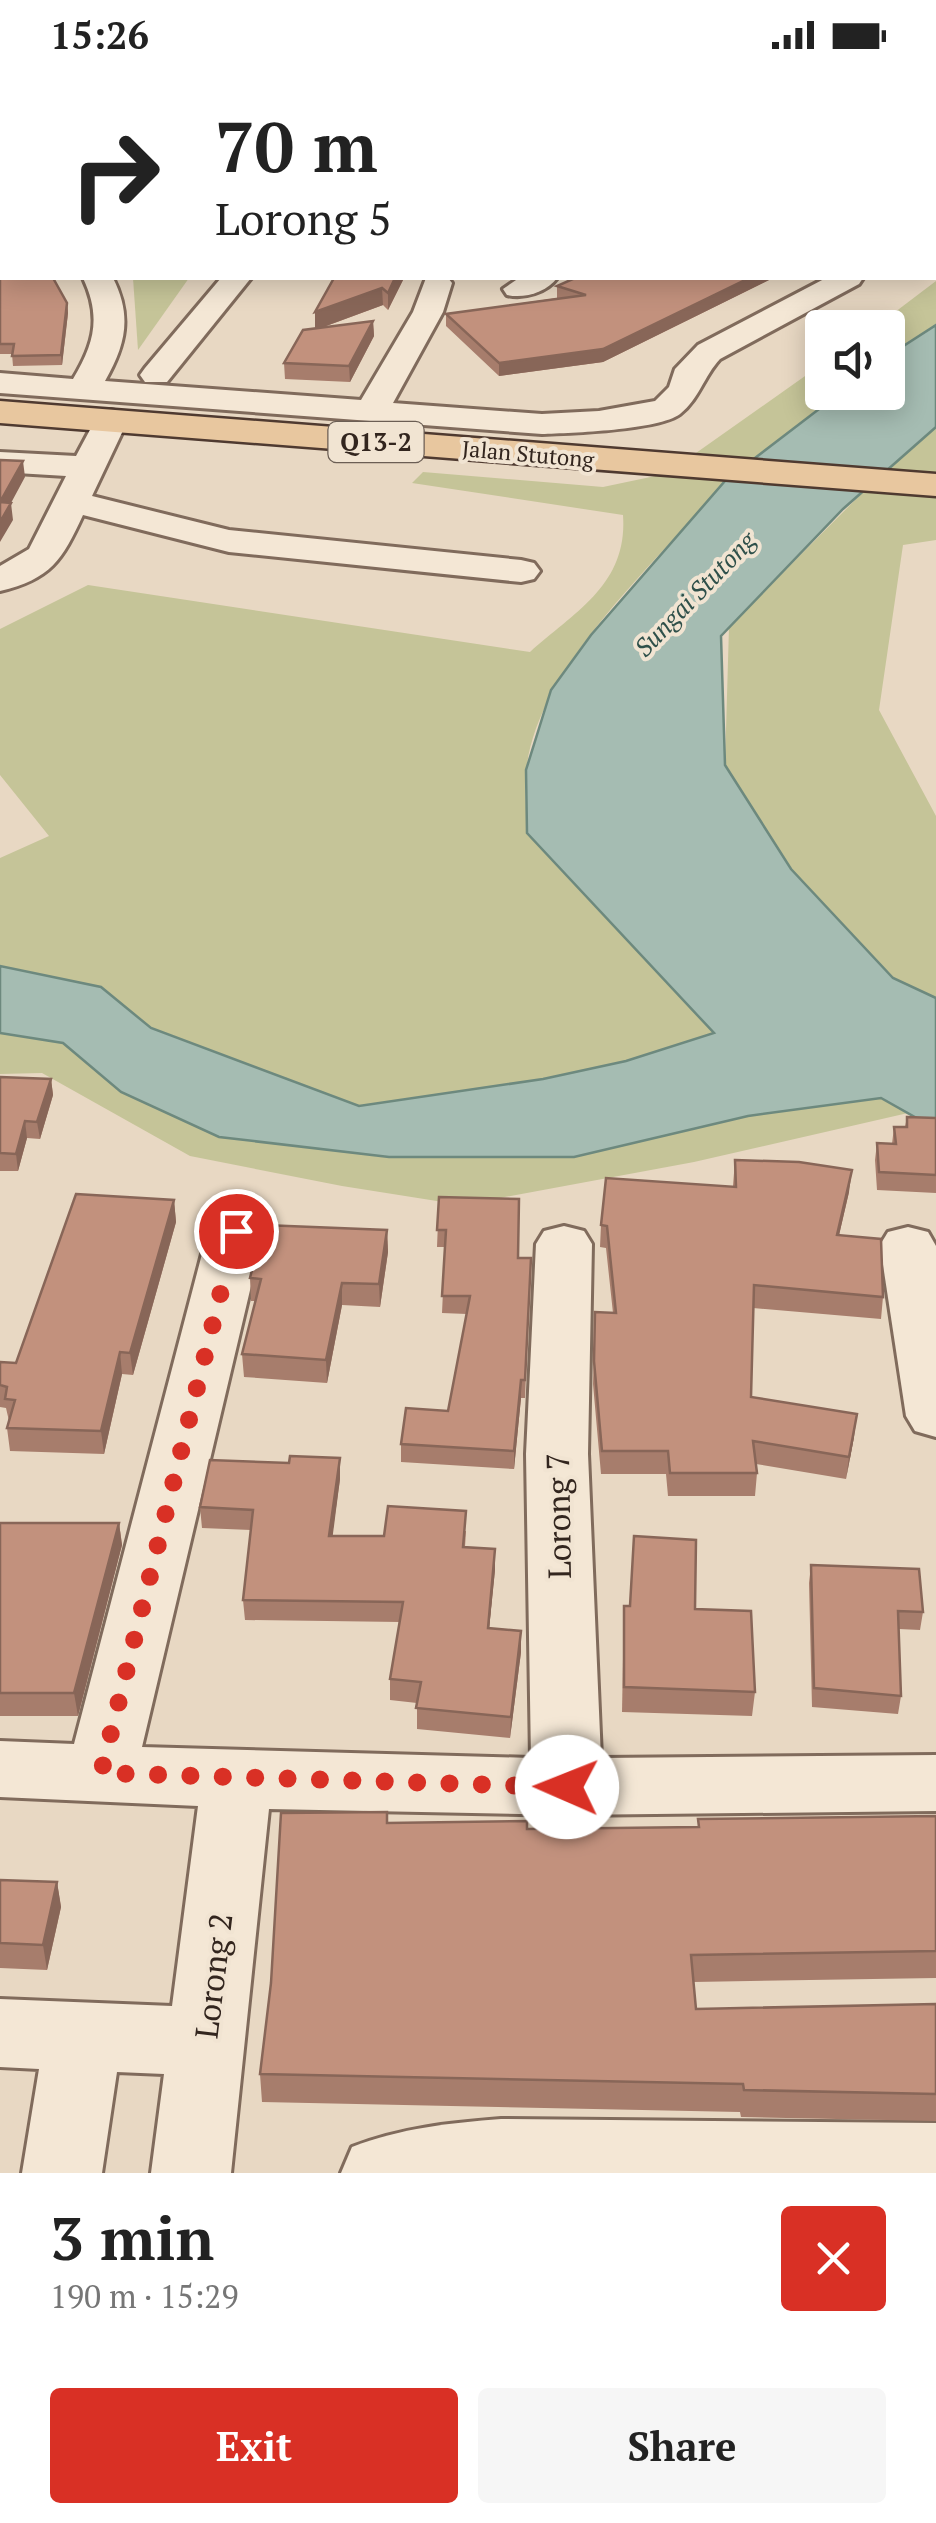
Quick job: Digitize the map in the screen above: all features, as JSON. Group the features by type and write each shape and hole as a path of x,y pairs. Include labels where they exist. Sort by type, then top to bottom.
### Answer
{"main road":[{"name":"Jalan Stutong","path":"0,412 936,484"}],"street":[{"path":"84,388 102,358 112,320 110,300 99,280"},
{"path":"156,375 234,280"},
{"path":"0,383 573,424 666,408 728,338 844,280"},
{"path":"373,410 428,312 437,283"},
{"path":"646,381 680,389"},
{"path":"0,580 34,565 45,555 110,420"},
{"path":"0,462 77,484 229,541 521,572"},
{"path":"101,1773 236,1231"},
{"name":"Lorong 7","path":"564,1244 557,1454 567,1787"},
{"path":"908,1245 936,1416"},
{"path":"0,1769 237,1780 567,1787 936,1784"},
{"name":"Lorong 2","path":"191,2173 237,1780"},
{"path":"0,2033 206,2042"},
{"path":"62,2173 83,2037"},
{"path":"381,2173 438,2161 501,2156 936,2160"}],"green space":[{"path":"133,280 188,280 138,350"},
{"path":"936,281 936,325 905,345 905,310 898,310"},
{"path":"805,376 805,410 818,410 753,459 696,453"},
{"path":"936,427 936,474 886,472"},
{"path":"423,472 603,487 660,475 725,481 576,655 552,693 535,733 525,788 527,834 715,1033 626,1061 543,1079 359,1106 151,1028 101,987 0,966 0,858 49,836 0,775 0,629 88,585 530,652 581,609 608,578 622,539 623,515 412,483"},
{"path":"866,489 936,496 936,540 903,545 879,710 936,816 936,998 893,978 791,869 725,765 729,627"},
{"path":"0,1033 64,1043 121,1092 219,1137 748,1116 881,1097 908,1113 694,1162 462,1205 190,1156 42,1073 0,1074"}],"water":[{"name":"Sungai Stutong","path":"936,325 936,427 843,509 721,636 725,765 791,869 893,978 936,998 936,1129 881,1098 748,1116 574,1157 389,1157 219,1137 121,1092 63,1043 0,1033 0,966 101,987 151,1028 359,1106 543,1079 626,1061 714,1033 527,833 526,770 551,690 591,635 725,481 818,410 905,410 905,345"}],"building":[{"path":"0,280 54,280 67,303 61,355 12,356 14,344 0,344"},
{"path":"333,280 394,280 388,293 382,288 315,312"},
{"path":"570,280 745,280 603,349 499,363 446,314 586,295 557,286"},
{"path":"373,321 349,366 284,363 303,330"},
{"path":"0,460 23,461 0,502"},
{"path":"0,502 11,503 0,522"},
{"path":"0,1077 51,1079 37,1122 25,1121 16,1154 0,1153"},
{"path":"907,1117 936,1118 936,1175 879,1172 877,1143 896,1144 894,1127 907,1127"},
{"path":"735,1160 799,1162 852,1170 837,1235 881,1239 883,1297 754,1285 751,1397 857,1414 849,1457 753,1441 757,1473 670,1473 668,1451 602,1451 594,1361 595,1312 616,1313 607,1226 601,1225 606,1178 736,1187"},
{"path":"76,1194 174,1200 130,1353 120,1352 101,1431 7,1428 15,1400 5,1399 7,1387 0,1385 0,1362 16,1363"},
{"path":"439,1197 519,1199 518,1258 531,1258 525,1380 521,1380 514,1451 401,1444 406,1408 448,1411 470,1296 442,1296 446,1230 437,1230"},
{"path":"263,1225 387,1230 379,1284 342,1283 326,1360 242,1354 261,1279 250,1278"},
{"path":"290,1456 340,1458 329,1536 384,1536 388,1506 466,1511 463,1547 495,1549 488,1628 521,1631 511,1717 416,1708 421,1682 390,1679 403,1602 243,1600 253,1510 200,1507 210,1460 289,1463"},
{"path":"0,1523 119,1523 74,1693 0,1693"},
{"path":"634,1536 696,1540 695,1609 751,1611 755,1692 624,1687 624,1606 630,1606"},
{"path":"811,1565 919,1569 923,1612 898,1611 901,1696 814,1688"},
{"path":"387,1812 387,1823 527,1821 527,1829 699,1827 698,1819 936,1816 936,1951 691,1955 696,2009 936,2004 936,2094 744,2090 743,2084 260,2074 271,1983 281,1813"},
{"path":"0,1880 57,1882 43,1945 0,1943"}],"route":[{"path":"236,1231 101,1773 567,1787"}]}
